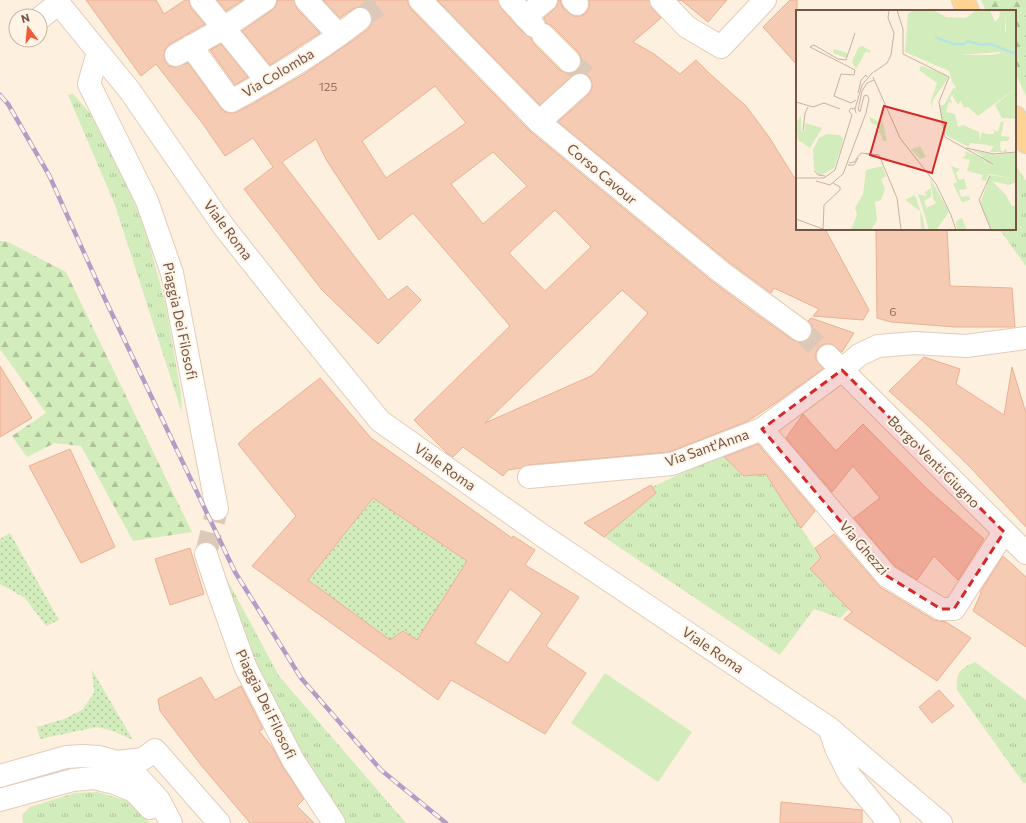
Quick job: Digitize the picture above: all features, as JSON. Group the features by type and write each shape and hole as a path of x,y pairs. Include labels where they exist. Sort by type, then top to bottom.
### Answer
{"main road":[{"path":"963,0 968,10"},
{"path":"1016,119 1026,142"}],"street":[{"path":"201,0 267,81"},
{"path":"224,28 265,0"},
{"path":"306,0 339,35"},
{"name":"Corso Cavour","path":"420,0 539,122 721,272 800,330"},
{"path":"510,0 570,61"},
{"path":"534,26 546,0"},
{"path":"661,0 687,27 720,47 765,0"},
{"path":"48,10 57,2"},
{"name":"Viale Roma","path":"57,2 130,91 224,227 380,421 546,538 829,728 941,823"},
{"name":"Via Colomba","path":"224,28 184,51 231,101 267,81 339,35 360,19"},
{"name":"Piaggia Dei Filosofi","path":"98,52 89,84 147,201 172,273 217,509"},
{"path":"539,122 580,85"},
{"name":"Via Sant'Anna","path":"529,477 672,464 762,429 835,363 860,355 878,346 915,343 966,346 1026,338"},
{"name":"Borgo Venti Giugno","path":"835,363 1026,553"},
{"name":"Via Ghezzi","path":"762,429 887,576 941,609 954,609 1004,532"},
{"name":"Piaggia Dei Filosofi","path":"206,554 245,666 293,760 334,823"},
{"path":"829,728 836,748 850,776 889,823"},
{"path":"117,762 143,759 155,750 219,823"},
{"path":"0,776 66,757 99,757 117,762 136,775 160,800 171,823"},
{"path":"0,800 73,780 94,778 115,783 134,791 164,823"}],"highlighted area":[{"path":"842,370 1004,532 954,609 941,609 887,576 762,429"}],"green space":[{"path":"981,0 1026,0 1026,96 1016,74 1016,10 986,10"},
{"path":"73,94 98,122 123,174 146,232 166,306 181,394 182,413 115,205 68,95"},
{"path":"1016,166 1026,181 1026,266 1000,230 1016,230"},
{"path":"0,241 8,242 66,272 192,532 133,541 81,446 55,443 27,457 12,436 46,413 0,349"},
{"path":"721,455 744,476 766,474 821,558 810,569 831,591 860,598 840,618 814,609 780,655 604,537 630,515 626,499"},
{"path":"373,498 467,561 417,640 403,631 390,640 308,580"},
{"path":"10,533 59,620 46,626 25,598 0,584 0,539"},
{"path":"222,570 279,676 406,823 343,823 292,741 245,643"},
{"path":"975,662 1026,700 1026,782 1024,784 957,690 957,679 960,672 965,667"},
{"path":"92,670 133,740 113,731 97,727 40,739 37,727 64,719 82,710 94,693"},
{"path":"605,673 692,732 658,782 571,723"},
{"path":"97,792 128,801 150,823 23,823 22,815 30,807 75,793"}],"building":[{"path":"86,0 156,0 164,14 185,0 189,0 191,8 205,24 170,44 165,49 165,61 169,66 175,67 188,63 221,108 225,112 231,113 237,112 254,103 304,74 352,41 368,29 371,24 372,17 370,12 365,8 359,7 353,9 340,18 323,0 408,0 411,9 531,132 713,282 756,314 798,342 805,341 810,337 812,325 808,321 811,318 854,333 842,352 831,344 824,344 819,347 816,352 816,359 823,369 748,421 669,452 528,465 521,468 508,470 503,476 463,447 453,457 447,453 414,420 510,326 413,213 379,240 327,161 316,139 282,162 388,300 407,286 421,300 378,344 322,290 244,189 273,167 253,138 225,156 203,124 156,64 141,76","holes":["435,86 466,123 386,178 362,141","493,152 527,186 483,224 451,184","555,210 591,247 545,291 509,253","622,290 648,313 591,376 485,423"]},
{"path":"217,0 243,0 226,11"},
{"path":"277,0 294,0 297,9 320,33 270,65 242,31 272,10 276,6"},
{"path":"437,0 498,0 501,8 516,25 531,38 534,44 560,70 566,73 573,73 578,70 581,64 581,57 578,52 552,26 546,23 544,18 554,9 558,0 561,0 561,4 564,9 574,16 581,16 586,13 589,7 589,0 649,0 652,8 661,18 633,42 654,54 680,74 696,60 746,106 769,137 796,180 796,230 826,230 869,310 863,320 813,316 819,309 774,288 771,293 729,262 558,122 589,94 592,88 592,83 589,76 583,73 578,73 572,76 540,105"},
{"path":"681,0 727,0 708,22"},
{"path":"790,0 797,0 796,64 763,27"},
{"path":"221,44 248,77 235,85 210,50"},
{"path":"876,230 947,230 950,286 1012,288 1015,327 955,327 891,322 877,318"},
{"path":"924,357 960,369 956,384 1004,415 1012,367 1026,413 1026,527 970,467 925,423 889,391"},
{"path":"0,366 32,418 0,437"},
{"path":"320,378 371,438 512,538 513,536 535,550 525,565 579,597 546,646 586,673 545,734 451,680 438,700 252,566 296,516 238,444 253,430","holes":["373,498 467,561 417,640 403,631 390,640 308,580","510,589 542,613 508,663 475,643"]},
{"path":"803,414 836,451 863,424 926,488 984,539 958,580 934,556 917,580 895,566 854,518 880,498 853,466 832,492 786,438"},
{"path":"758,444 815,511 801,528 766,474 744,476 724,457"},
{"path":"70,449 115,547 81,563 29,466"},
{"path":"651,485 656,493 604,537 584,523"},
{"path":"834,534 880,587 934,620 946,622 971,638 937,681 844,619 852,612 810,569 821,558 815,548"},
{"path":"190,548 204,594 170,605 155,559"},
{"path":"1003,556 1026,577 1026,647 973,611 981,593 980,592"},
{"path":"201,677 215,700 241,686 263,729 259,731 272,747 304,799 297,806 314,823 250,823 201,765 160,711 158,699"},
{"path":"939,690 954,706 932,723 919,707"},
{"path":"781,802 862,810 862,823 780,823"}],"tunnel":[{"path":"360,19 385,0"},
{"path":"569,61 587,78 580,85"},
{"path":"800,330 828,356"},
{"path":"206,554 217,509"}],"railway":[{"path":"0,95 8,104 49,175 104,297 235,572 301,678 381,770 446,823"}]}
